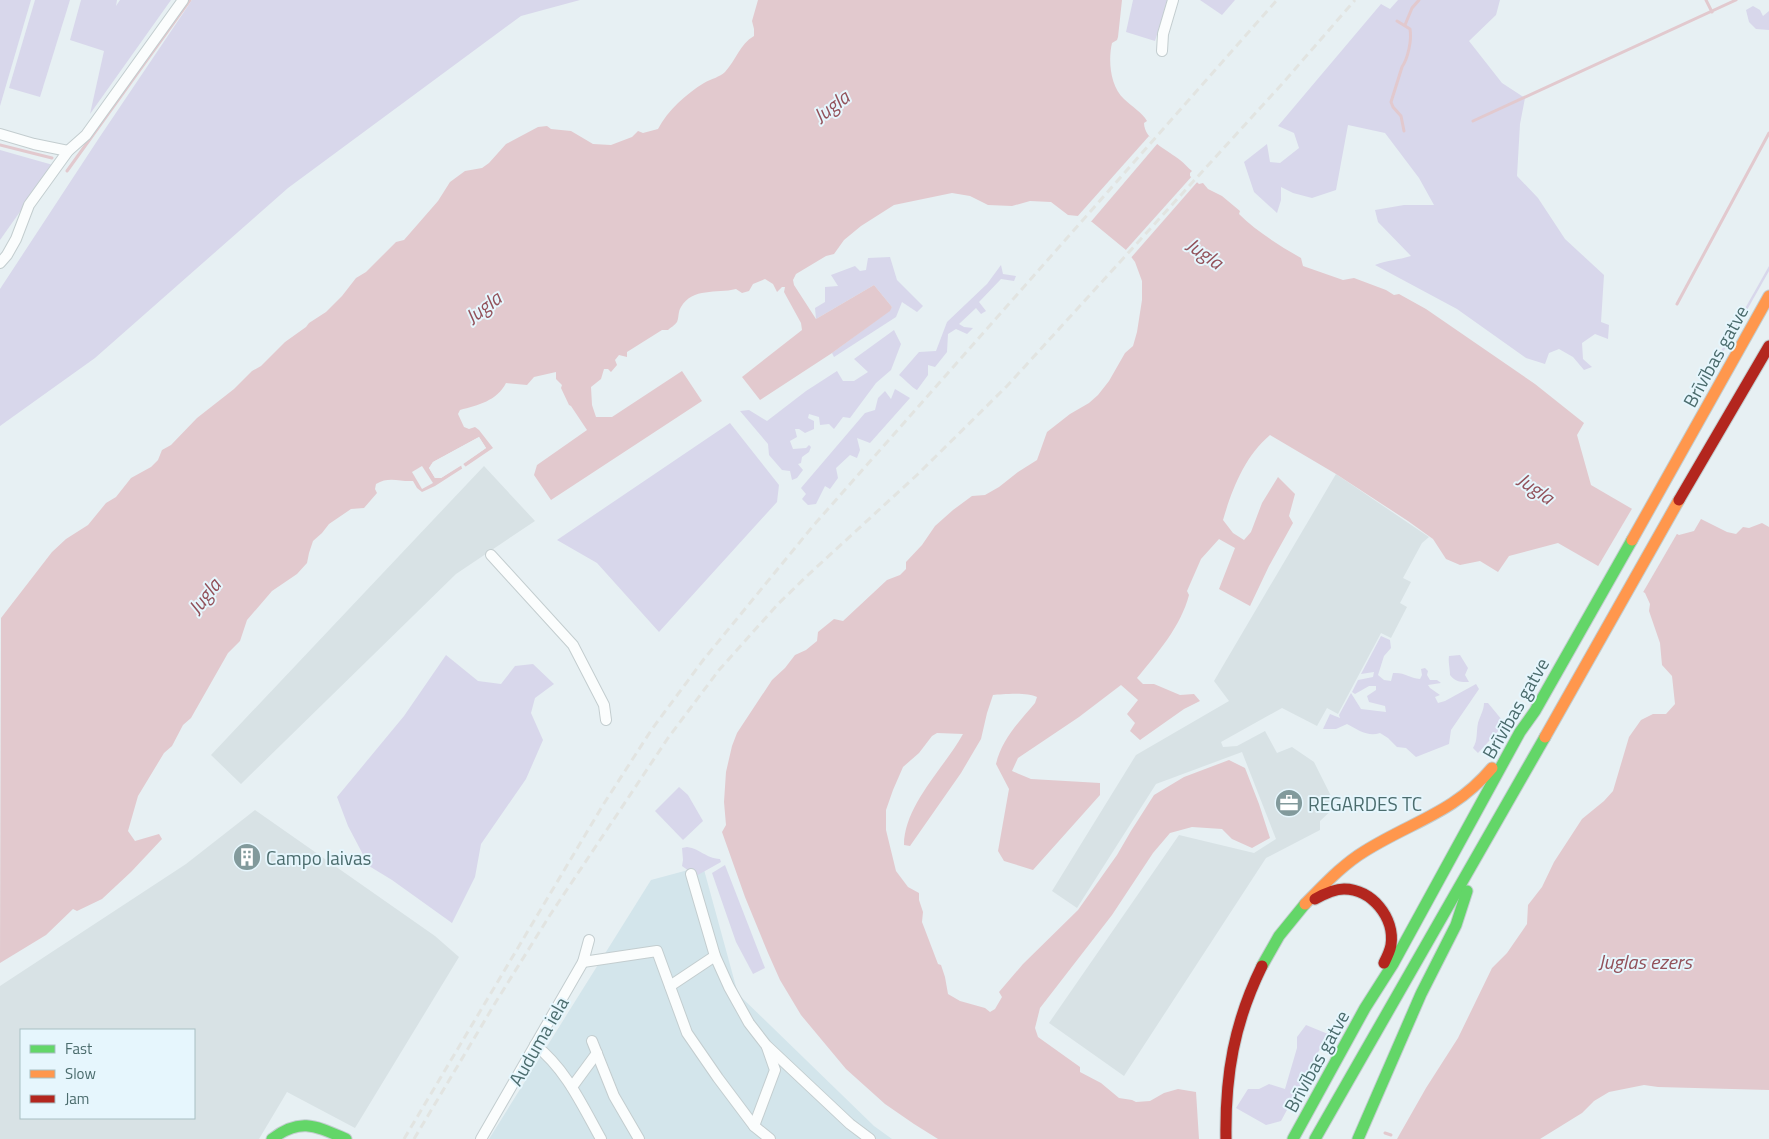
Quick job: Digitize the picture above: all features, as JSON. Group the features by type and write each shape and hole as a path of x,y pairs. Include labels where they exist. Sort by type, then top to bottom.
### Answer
{"main road":[{"name":"Brīvības gatve","path":"1293,1139 1365,1008 1393,964 1520,732 1609,581 1769,296"},
{"name":"Brīvības gatve","path":"1315,1139 1479,854 1664,525 1769,346"},
{"path":"1226,1139 1227,1075 1234,1034 1251,988 1276,940 1305,904 1344,865 1391,836 1436,816 1464,796 1488,774 1520,732"},
{"path":"1358,1139 1421,994 1456,925 1479,854"},
{"path":"1305,904 1330,891 1345,889 1361,893 1376,902 1385,915 1390,928 1392,944 1382,968 1372,985 1365,1008"},
{"path":"272,1139 292,1126 303,1123 317,1126 346,1139"}],"street":[{"path":"0,263 16,239 29,205 68,151 86,135 182,0"},
{"path":"1162,51 1163,34 1172,0"},
{"path":"0,134 68,151"},
{"path":"491,555 573,644 604,705 606,720"},
{"path":"691,874 715,956 729,987 749,1023 766,1045 850,1124 870,1139"},
{"name":"Auduma iela","path":"485,1138 535,1045 583,962 589,940"},
{"path":"583,962 657,951 687,1033 754,1126 770,1139"},
{"path":"670,986 715,956"},
{"path":"592,1041 614,1096 639,1139"},
{"path":"535,1045 546,1053 572,1087 601,1139"},
{"path":"754,1126 775,1070 766,1045"},
{"path":"572,1087 597,1053"}],"shaded area":[{"path":"0,0 31,0 0,106"},
{"path":"35,0 70,0 40,97 9,88"},
{"path":"81,0 117,0 116,6 120,0 171,0 90,114 104,51 70,40"},
{"path":"192,0 580,0 521,16 288,188 95,358 0,426 0,289"},
{"path":"1133,0 1168,0 1155,41 1126,32"},
{"path":"1200,0 1235,0 1222,15"},
{"path":"1398,0 1500,0 1496,15 1469,41 1502,83 1525,98 1520,124 1517,176 1538,198 1565,239 1604,275 1601,322 1609,325 1608,339 1595,334 1582,343 1583,359 1592,367 1584,370 1573,357 1559,349 1549,353 1545,364 1526,358 1457,309 1375,265 1411,256 1378,222 1375,210 1404,205 1434,205 1419,178 1385,133 1348,125 1336,190 1312,198 1293,193 1281,187 1281,200 1277,213 1254,192 1244,162 1267,144 1270,162 1280,163 1299,148 1294,133 1278,126 1381,4 1390,9"},
{"path":"1753,6 1760,10 1763,16 1769,11 1769,30 1756,29 1749,22 1746,10"},
{"path":"0,150 53,165 0,240"},
{"path":"890,257 897,280 923,306 917,312 902,302 896,317 834,357 832,353 892,307 874,285 816,319 815,308 825,302 825,287 838,286 831,275 855,266 860,271 866,270 868,258"},
{"path":"1001,265 1003,274 1016,276 1014,281 1001,279 979,302 986,311 981,314 976,308 959,324 964,327 973,328 967,334 956,329 948,334 947,352 935,367 928,365 928,375 917,390 899,375 919,352 936,351 947,322 987,284"},
{"path":"1769,266 1769,271 1709,377 1707,376"},
{"path":"894,330 901,344 891,370 876,383 850,418 843,417 834,429 829,424 820,425 819,417 809,414 808,418 814,421 814,429 805,433 795,429 797,437 790,441 793,449 806,448 809,445 811,447 809,452 802,457 801,463 798,464 803,470 797,478 792,480 790,471 782,470 769,455 768,444 740,411 749,410 767,421 806,391 837,371 843,381 854,381 868,372 854,359"},
{"path":"895,389 910,398 870,443 857,438 860,450 857,458 850,455 836,468 838,478 830,489 825,486 816,504 808,505 802,499 806,494 801,488 865,413 875,410 878,398 885,391 891,399"},
{"path":"730,423 779,485 777,502 659,632 597,563 557,540"},
{"path":"484,466 535,521 456,574 241,784 211,755"},
{"path":"1336,474 1429,537 1422,543 1403,578 1411,582 1400,603 1407,607 1391,638 1381,633 1338,714 1327,708 1317,726 1282,708 1221,742 1223,747 1237,746 1265,731 1277,753 1292,747 1314,762 1336,806 1320,821 1320,830 1266,858 1124,1076 1049,1023 1179,835 1254,853 1276,839 1242,752 1156,784 1077,908 1052,891 1136,755 1229,701 1214,681"},
{"path":"1381,636 1390,640 1391,648 1384,656 1378,675 1384,680 1391,681 1393,673 1401,673 1420,679 1422,675 1421,669 1425,668 1428,671 1427,675 1430,680 1437,680 1441,683 1428,685 1440,695 1435,697 1438,703 1476,684 1479,689 1451,730 1449,744 1416,757 1406,748 1397,747 1380,733 1371,734 1359,731 1347,724 1336,729 1323,729 1330,714 1340,718 1339,715 1351,693 1361,709 1386,712 1385,706 1369,702 1367,696 1376,690 1376,686 1369,686 1355,694 1352,692 1358,680 1373,677 1374,672 1361,674"},
{"path":"446,655 478,681 501,684 515,666 533,664 554,684 535,698 531,713 543,740 526,779 481,844 475,877 452,923 369,866 348,826 337,797 404,716"},
{"path":"1460,655 1468,668 1465,675 1469,682 1461,682 1450,675 1449,656"},
{"path":"1484,703 1488,703 1502,720 1500,729 1478,753 1473,748"},
{"path":"679,787 688,795 703,821 683,840 655,811"},
{"path":"255,810 435,936 459,957 355,1128 287,1092 259,1139 0,1139 0,986 186,864"},
{"path":"687,847 710,857 720,859 721,862 696,876 682,866 682,848"},
{"path":"725,865 765,968 753,974 736,942 712,873"},
{"path":"703,866 738,994 874,1126 892,1139 489,1139 651,880"},
{"path":"1306,1025 1328,1034 1281,1121 1266,1125 1236,1108 1248,1089 1259,1089 1269,1084 1285,1089 1297,1048 1297,1037"}],"water":[{"path":"758,0 1122,0 1118,37 1112,43 1110,57 1113,80 1119,94 1140,112 1147,121 1144,123 1145,129 1152,140 1192,171 1190,176 1199,184 1203,183 1208,189 1222,196 1240,211 1239,214 1253,226 1301,258 1303,266 1343,280 1354,278 1394,295 1399,294 1426,309 1535,384 1584,423 1577,435 1591,485 1679,535 1694,531 1701,519 1727,532 1736,534 1743,527 1749,528 1762,523 1769,527 1769,1090 1644,1085 1609,1092 1594,1101 1582,1113 1540,1139 1397,1139 1426,1088 1458,1038 1492,968 1507,953 1527,924 1528,905 1542,887 1554,862 1582,819 1613,791 1629,737 1641,720 1653,714 1666,714 1675,704 1672,676 1662,665 1660,643 1649,611 1650,604 1645,593 1558,543 1509,556 1498,572 1480,561 1460,565 1446,559 1433,539 1408,521 1336,474 1270,435 1253,453 1240,474 1223,520 1233,533 1244,540 1251,532 1262,503 1278,477 1295,494 1289,516 1293,523 1269,566 1250,606 1219,589 1235,548 1219,539 1201,559 1187,591 1189,595 1185,606 1174,629 1137,678 1143,684 1154,684 1180,695 1194,694 1200,701 1184,709 1140,740 1130,731 1135,723 1127,714 1138,700 1121,685 1079,717 1018,758 1012,771 1031,779 1100,783 1100,795 1033,870 1004,861 998,851 1009,789 996,764 1007,739 1035,703 1037,697 1033,695 993,695 981,739 961,773 910,846 904,845 911,815 918,801 963,734 937,733 932,736 919,753 903,767 886,810 886,830 896,871 908,887 919,893 923,912 922,922 938,964 941,965 948,994 960,1001 985,1008 990,1012 995,1009 1002,997 999,992 1023,964 1078,910 1117,855 1154,795 1184,777 1229,760 1245,768 1270,838 1252,848 1232,839 1222,829 1192,827 1170,833 1153,853 1112,915 1040,1008 1035,1028 1038,1037 1080,1067 1080,1072 1101,1083 1119,1098 1136,1102 1150,1101 1164,1093 1178,1089 1196,1092 1199,1139 938,1139 885,1104 846,1069 801,1015 780,980 745,897 722,832 726,825 724,802 726,772 737,733 772,680 795,655 806,650 817,641 818,632 834,619 843,621 887,580 900,575 906,569 906,562 922,545 935,526 953,510 972,496 985,495 999,487 1037,460 1047,432 1098,395 1109,381 1125,353 1133,346 1142,300 1142,281 1135,262 1126,250 1092,222 1078,216 1068,215 1051,202 1030,201 1012,206 988,205 970,196 952,193 894,205 861,226 844,240 834,254 826,256 796,274 793,280 794,285 816,319 874,285 892,307 890,311 832,353 760,400 742,377 802,330 801,323 784,292 785,287 782,287 777,292 773,284 765,279 753,284 749,291 742,293 736,289 706,292 692,296 680,309 677,322 668,330 662,330 627,352 627,357 619,355 615,360 617,365 611,372 608,369 604,369 601,379 591,387 592,405 596,417 612,417 682,371 702,401 551,500 534,475 537,465 587,430 569,405 561,388 562,385 556,379 556,372 534,377 527,385 506,383 498,394 492,398 460,410 458,414 464,427 469,429 475,427 493,448 465,467 463,464 486,448 479,437 433,462 429,468 435,478 441,478 462,465 463,468 422,492 413,481 385,480 376,484 375,489 377,493 364,508 351,509 329,524 313,541 307,563 297,574 272,591 247,620 240,641 228,653 191,718 183,725 172,746 164,753 138,796 128,831 135,841 159,834 162,839 102,899 77,911 73,909 46,935 0,963 1,618 52,552 66,539 88,525 106,503 116,497 131,478 151,467 158,460 162,450 171,445 197,418 234,389 252,371 261,366 285,342 326,312 356,278 366,272 396,242 404,240 438,201 450,182 465,171 482,168 506,144 538,127 547,126 551,129 571,131 593,144 611,145 632,137 638,131 643,133 658,129 667,115 684,97 704,83 725,72 745,43 754,36 752,21"}],"pier":[{"path":"1149,136 1158,143 1089,224 1076,218"},
{"path":"1193,175 1199,180 1129,260 1124,252"},
{"path":"479,437 486,448 463,464 467,468 463,472 461,465 441,478 435,478 429,468 433,462","holes":["478,440 483,448 481,450 437,475 432,468 435,464"]},
{"path":"422,466 433,483 422,489 412,472"},
{"path":"1633,507 1678,532 1642,594 1597,568"}],"waterway":[{"path":"67,171 190,0"},
{"path":"1405,25 1412,8 1419,0"},
{"path":"1706,0 1712,12"},
{"path":"1473,121 1736,0"},
{"path":"1397,21 1410,29 1408,54 1391,102 1401,116 1404,131"},
{"path":"1677,304 1769,133"},
{"path":"0,145 52,158"},
{"path":"1385,1133 1391,1135"}],"railway":[{"path":"404,1139 603,805 652,729 704,659 813,526 1277,0"},
{"path":"414,1139 550,915 668,738 719,670 778,604 918,474 1007,386 1282,84 1355,0"}],"traffic: fast":[{"path":"1293,1139 1365,1008 1393,964 1520,732 1535,711 1632,540"},
{"path":"1315,1139 1545,737"},
{"path":"1358,1139 1421,994 1456,925 1467,891"},
{"path":"1262,966 1279,936 1305,904"},
{"path":"272,1139 282,1132 300,1126 317,1127 346,1139"}],"traffic: slow":[{"path":"1632,540 1769,296"},
{"path":"1545,737 1679,500"},
{"path":"1305,904 1357,857 1448,806 1463,796 1492,768"}],"traffic: jam":[{"path":"1679,500 1769,346"},
{"path":"1315,899 1340,889 1354,890 1364,894 1380,907 1389,925 1391,935 1391,947 1384,963"},
{"path":"1226,1139 1227,1093 1233,1050 1244,1008 1262,966"}],"place":[{"name":"REGARDES TC","path":"1289,803"},
{"name":"Campo laivas","path":"247,857"}],"water label":[{"name":"Jugla","path":"831,106"},
{"name":"Jugla","path":"1205,253"},
{"name":"Jugla","path":"483,307"},
{"name":"Jugla","path":"1536,488"},
{"name":"Jugla","path":"204,596"},
{"name":"Juglas ezers","path":"1645,961"}]}
